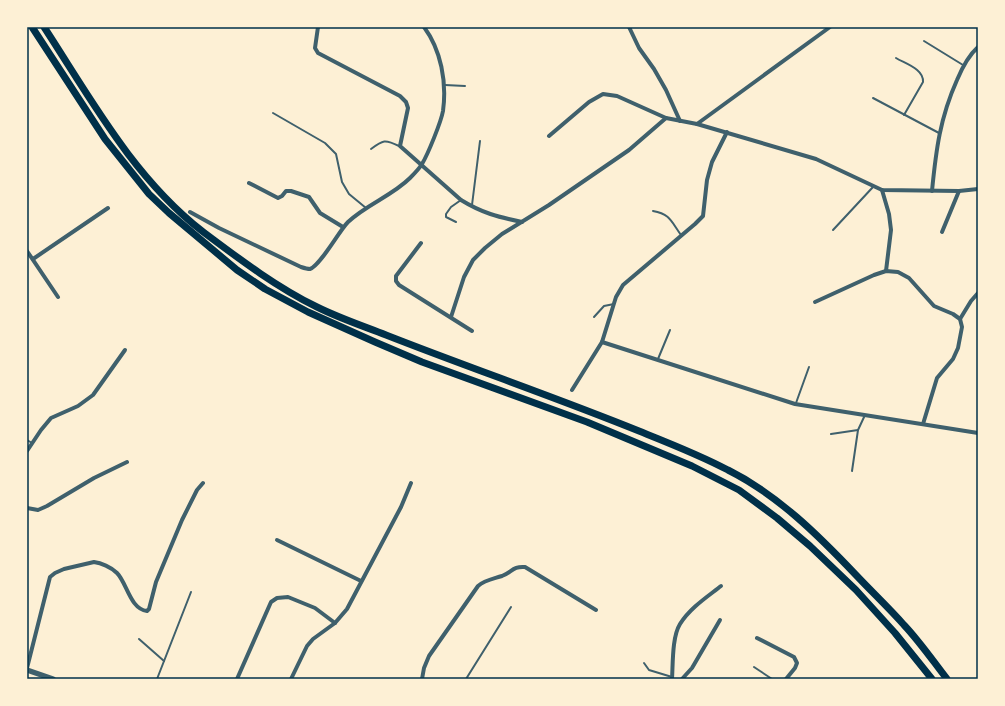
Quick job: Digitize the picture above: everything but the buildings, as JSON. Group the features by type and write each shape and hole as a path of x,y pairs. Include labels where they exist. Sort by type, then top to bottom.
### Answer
{"highway":[{"path":"32,27 106,139 149,194 179,222 237,270 265,289 290,303 362,336 422,362 587,422 692,466 739,490 777,518 850,584 895,633 932,679"},
{"path":"44,27 95,106 135,164 175,207 201,230 280,287 318,308 628,426 728,470 750,482 779,502 829,547 906,626 947,679"}],"street":[{"path":"318,27 315,48 318,53 400,96 406,102 408,108 400,146 461,200 472,207 493,216 522,222"},
{"path":"190,212 219,228 301,267 309,269 314,267 343,227 356,214 394,191 422,165 443,111 443,84 440,60 431,37 424,27"},
{"path":"629,27 639,48 654,69 666,90 680,121"},
{"path":"697,124 830,27"},
{"path":"932,191 936,145 942,121 951,93 963,65 978,47"},
{"path":"549,136 589,102 603,94 617,96 666,118 727,132 816,159 882,190 959,191 978,189"},
{"path":"451,317 464,277 472,260 502,234 549,205 624,154 666,118"},
{"path":"572,390 602,342 616,297 624,285 682,236 703,216 712,162 727,132"},
{"path":"249,183 278,198 286,192 291,191 309,197 320,213 343,227"},
{"path":"882,190 889,214 891,230 886,271"},
{"path":"942,232 959,191"},
{"path":"33,259 108,208"},
{"path":"421,243 396,276 396,281 399,285 472,331"},
{"path":"27,251 58,297"},
{"path":"815,302 886,271 898,272 909,278 934,306 960,319 962,327 958,348 953,360 937,378 923,424"},
{"path":"960,319 971,300 978,294"},
{"path":"602,342 795,404 978,433"},
{"path":"27,451 51,418 78,406 93,395 125,350"},
{"path":"27,508 38,510 47,506 94,478 127,462"},
{"path":"53,679 27,669 50,577 55,573 94,562 99,563 118,573 140,610 147,612 156,582 182,520 196,490 203,483"},
{"path":"291,679 307,646 313,639 335,623 347,609 401,507 411,483"},
{"path":"277,540 361,581"},
{"path":"422,679 424,668 429,656 478,586 484,581 503,576 518,566 525,566 596,610"},
{"path":"672,678 675,641 680,625 690,610 721,586"},
{"path":"237,679 271,602 277,598 288,597 315,608 335,623"},
{"path":"682,679 692,668 720,620"},
{"path":"757,638 794,657 797,663 786,679"}],"lane":[{"path":"924,41 963,65"},
{"path":"896,58 920,71 923,76 923,82 904,115"},
{"path":"443,84 465,86"},
{"path":"874,98 939,133"},
{"path":"273,113 325,143 336,154 342,182 350,194 366,208"},
{"path":"371,149 384,141 400,146"},
{"path":"472,207 480,141"},
{"path":"833,230 873,186"},
{"path":"456,222 446,217 446,214 451,207 461,200"},
{"path":"653,211 664,213 670,218 682,236"},
{"path":"594,317 604,306 614,304"},
{"path":"657,360 670,330"},
{"path":"795,404 809,367"},
{"path":"852,471 858,430 865,415"},
{"path":"831,434 858,430"},
{"path":"27,440 32,443"},
{"path":"157,679 191,592"},
{"path":"467,679 511,608"},
{"path":"139,639 164,660"},
{"path":"644,663 649,670 672,678"},
{"path":"754,667 772,679"}]}
